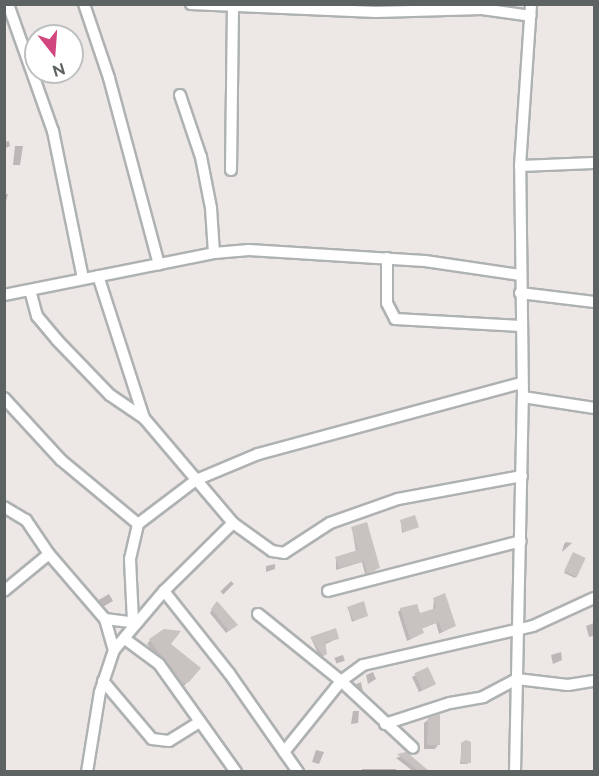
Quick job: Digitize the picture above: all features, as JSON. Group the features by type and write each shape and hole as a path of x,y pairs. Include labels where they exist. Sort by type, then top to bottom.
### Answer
{"street":[{"path":"84,4 116,101 159,264"},
{"path":"191,4 233,8 388,12 531,10 520,166 523,397 516,771"},
{"path":"8,7 52,131 83,279"},
{"path":"231,170 233,8"},
{"path":"180,95 201,157 211,208 214,253"},
{"path":"520,166 593,161"},
{"path":"4,295 214,253 317,251 520,275"},
{"path":"387,258 387,303 395,319 521,326"},
{"path":"98,276 144,418"},
{"path":"30,290 37,316 57,340 110,395 144,418 233,523 246,536 284,554 330,523 398,499 522,476"},
{"path":"520,293 594,302"},
{"path":"136,623 130,559 138,524 196,480 258,454 522,383"},
{"path":"523,397 594,408"},
{"path":"4,398 61,460 138,524"},
{"path":"4,507 26,520 49,554 105,619 114,650"},
{"path":"87,771 103,681 114,650 164,591 233,523"},
{"path":"328,591 521,541"},
{"path":"4,591 49,554"},
{"path":"164,591 229,673 298,771"},
{"path":"284,752 341,681 363,665 517,630 569,612 594,598"},
{"path":"258,614 341,681 413,748"},
{"path":"105,619 136,623"},
{"path":"125,639 159,664 236,771"},
{"path":"385,724 450,703 483,697 517,679 568,685 594,681"},
{"path":"103,681 152,739 169,741 199,722"}],"building":[{"path":"415,515 419,527 404,532 400,520"},
{"path":"367,522 380,568 367,573 364,561 339,568 335,557 358,550 351,527"},
{"path":"573,552 586,558 577,577 564,571"},
{"path":"445,593 456,626 442,632 439,622 422,628 424,633 410,639 400,608 417,604 420,613 436,608 433,598"},
{"path":"217,601 238,625 229,631 211,609"},
{"path":"364,601 368,616 354,621 347,607"},
{"path":"336,628 339,639 325,642 327,654 323,656 310,637"},
{"path":"164,629 181,631 171,644 201,668 189,682 182,684 149,639"},
{"path":"428,667 436,684 422,691 414,673"},
{"path":"440,714 440,745 427,745 428,718"},
{"path":"466,740 471,742 471,763 461,763 461,743"},
{"path":"406,752 429,771 419,771 397,754"}]}
